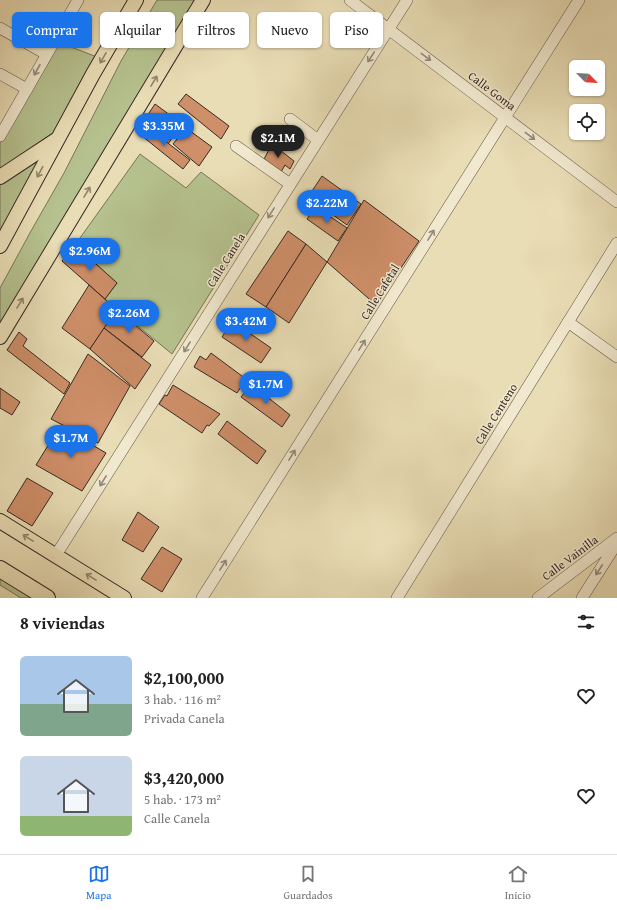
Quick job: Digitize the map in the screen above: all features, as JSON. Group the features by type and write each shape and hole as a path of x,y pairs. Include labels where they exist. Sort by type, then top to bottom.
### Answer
{"highway":[{"path":"0,569 47,598"}],"main road":[{"path":"0,246 93,74 136,0"},
{"path":"0,337 203,0"},
{"path":"0,177 58,139"},
{"path":"0,521 124,598"}],"street":[{"name":"Calle Goma","path":"350,0 617,202"},
{"name":"Calle Canela","path":"56,555 407,0"},
{"name":"Calle Cafetal","path":"202,598 579,0"},
{"path":"1,133 75,1"},
{"path":"0,28 46,54"},
{"path":"0,74 27,89"},
{"path":"290,119 318,140"},
{"path":"236,146 290,184"},
{"name":"Calle Centeno","path":"397,598 617,243"},
{"path":"568,322 617,358"},
{"name":"Calle Vainilla","path":"538,598 617,538"},
{"path":"582,598 617,543"}],"green space":[{"path":"157,0 199,0 192,12 183,12 183,27 175,40 175,12 150,12"},
{"path":"55,48 74,48 97,57 50,140 0,173 0,143"},
{"path":"129,48 170,48 0,330 0,288 64,173"},
{"path":"42,152 0,237 0,181"},
{"path":"140,154 186,188 201,172 259,215 172,354 105,299 117,283 75,245"},
{"path":"0,574 38,598 21,598 0,585"}],"building":[{"path":"186,94 229,126 221,139 178,104"},
{"path":"155,104 182,124 168,144 143,122"},
{"path":"143,124 190,160 183,169 137,132"},
{"path":"186,128 212,147 199,166 173,144"},
{"path":"272,144 294,161 290,169 285,165 281,172 264,159"},
{"path":"322,176 361,204 347,225 308,197"},
{"path":"364,200 419,241 376,305 327,262"},
{"path":"316,207 347,228 338,241 307,219"},
{"path":"288,231 306,244 266,307 246,294"},
{"path":"306,244 327,262 289,323 266,307"},
{"path":"75,245 117,283 105,299 62,261"},
{"path":"89,285 117,310 90,349 62,328"},
{"path":"117,310 154,341 142,357 104,328"},
{"path":"232,321 271,348 261,363 222,337"},
{"path":"104,328 151,365 135,389 90,349"},
{"path":"19,332 27,339 23,346 70,383 64,394 7,350"},
{"path":"211,353 246,379 237,393 194,367 200,356 206,360"},
{"path":"88,354 130,386 98,443 51,419"},
{"path":"251,384 290,415 282,427 241,397"},
{"path":"173,385 220,414 209,426 207,425 202,433 159,404 165,395 167,396"},
{"path":"0,388 20,402 12,415 0,408"},
{"path":"227,421 266,451 257,464 218,434"},
{"path":"60,426 106,453 82,491 36,465"},
{"path":"27,478 53,493 32,526 7,511"},
{"path":"138,512 159,527 143,552 122,540"},
{"path":"162,547 182,559 162,592 141,579"}]}
